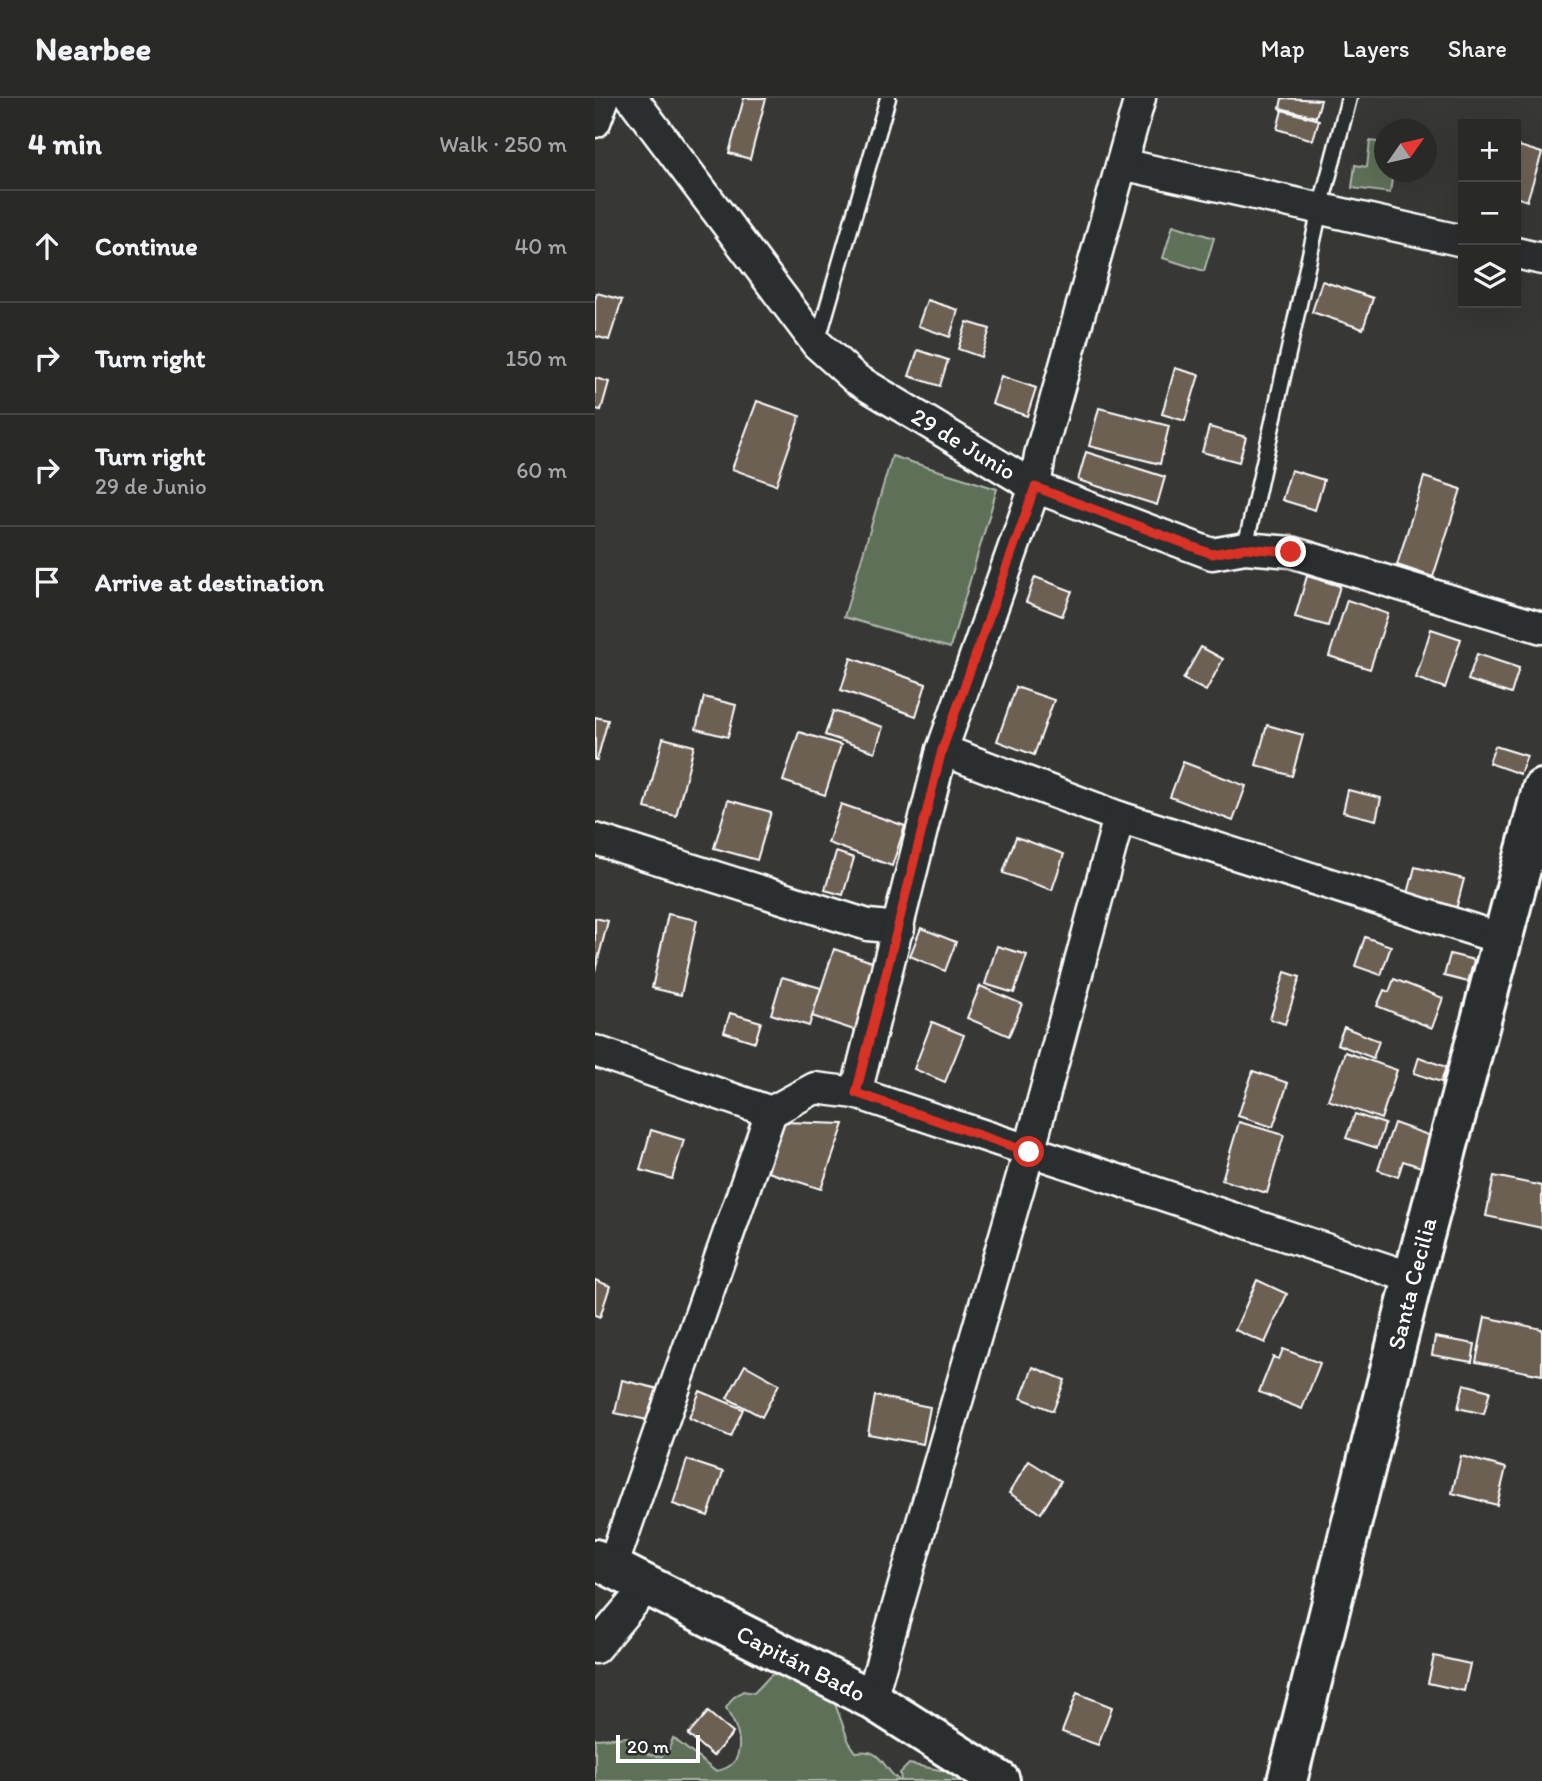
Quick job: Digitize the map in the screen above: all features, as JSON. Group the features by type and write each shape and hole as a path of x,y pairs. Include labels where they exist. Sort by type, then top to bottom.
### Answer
{"street":[{"path":"595,122 604,98"},
{"name":"29 de Junio","path":"632,98 817,344 856,379 1035,487 1212,554 1245,548 1291,552 1542,628"},
{"path":"856,1093 942,750 1035,487 1040,455 1140,98"},
{"path":"1122,164 1458,240"},
{"path":"1521,254 1542,258"},
{"path":"942,750 1119,817 1502,939"},
{"name":"Santa Cecilia","path":"1287,1781 1413,1278 1502,939 1535,846 1542,789"},
{"path":"871,1699 1029,1152 1119,817"},
{"path":"595,839 868,925 899,928"},
{"path":"595,1051 771,1112"},
{"path":"603,1563 771,1112 815,1088 856,1093 1413,1278"},
{"name":"Capitán Bado","path":"603,1563 871,1699 1000,1781"},
{"path":"595,1648 648,1585"}],"lane":[{"path":"817,344 888,98"},
{"path":"1245,548 1320,209 1349,98"}],"green space":[{"path":"1370,141 1374,142 1374,182 1392,182 1390,193 1352,188 1355,165 1367,167"},
{"path":"1173,225 1214,238 1204,271 1163,258"},
{"path":"892,456 997,489 950,648 844,617"},
{"path":"779,1670 831,1693 849,1742 856,1752 877,1756 900,1781 595,1781 595,1739 629,1737 648,1754 661,1757 669,1749 673,1738 715,1771 729,1766 737,1756 739,1743 735,1725 726,1708 733,1698 743,1691 754,1693"},
{"path":"909,1764 952,1770 980,1781 901,1781 900,1773"}],"building":[{"path":"744,98 766,98 750,159 729,153"},
{"path":"1282,98 1321,100 1316,117 1280,108"},
{"path":"1282,110 1319,120 1313,140 1277,129"},
{"path":"1521,147 1542,153 1527,201 1521,199"},
{"path":"1322,281 1373,298 1363,329 1312,312"},
{"path":"597,293 622,300 609,340 595,336"},
{"path":"927,300 958,310 950,337 918,326"},
{"path":"967,322 990,329 981,357 958,349"},
{"path":"918,350 948,360 940,386 909,376"},
{"path":"1175,368 1199,375 1185,421 1162,414"},
{"path":"1001,376 1036,388 1027,416 992,404"},
{"path":"595,378 609,382 601,410 595,409"},
{"path":"757,401 800,416 776,485 732,469"},
{"path":"1099,408 1169,426 1160,464 1089,446"},
{"path":"1209,427 1246,437 1239,462 1202,452"},
{"path":"1086,452 1165,477 1157,505 1078,480"},
{"path":"1291,470 1324,480 1315,510 1282,500"},
{"path":"1424,477 1461,489 1433,577 1397,565"},
{"path":"1307,576 1340,586 1328,626 1295,617"},
{"path":"1035,577 1072,591 1062,616 1026,602"},
{"path":"1347,600 1388,614 1370,669 1329,656"},
{"path":"1431,629 1461,639 1445,688 1416,678"},
{"path":"1201,647 1223,659 1206,691 1183,679"},
{"path":"1477,654 1519,668 1511,694 1468,680"},
{"path":"851,658 926,684 916,716 841,690"},
{"path":"1016,687 1054,700 1034,755 997,741"},
{"path":"704,697 736,705 728,737 696,729"},
{"path":"833,711 883,727 875,752 825,735"},
{"path":"595,717 608,720 597,760 595,760"},
{"path":"1267,725 1303,735 1292,776 1256,765"},
{"path":"799,732 841,745 825,795 783,781"},
{"path":"663,738 694,746 676,816 645,808"},
{"path":"1495,746 1527,756 1520,774 1489,763"},
{"path":"1183,762 1246,786 1233,821 1170,797"},
{"path":"1348,790 1381,798 1376,820 1343,812"},
{"path":"728,800 771,812 757,860 714,848"},
{"path":"841,804 905,826 892,866 828,843"},
{"path":"1016,837 1064,854 1052,890 1003,873"},
{"path":"836,852 854,858 843,895 825,890"},
{"path":"1415,867 1464,879 1454,917 1405,905"},
{"path":"668,914 697,920 681,995 652,988"},
{"path":"595,918 608,921 595,971"},
{"path":"921,928 956,942 945,971 910,956"},
{"path":"1365,937 1391,946 1381,975 1355,966"},
{"path":"997,946 1027,955 1014,993 985,984"},
{"path":"834,949 884,966 863,1033 812,1016"},
{"path":"1450,954 1474,960 1468,982 1444,976"},
{"path":"1285,972 1300,977 1285,1024 1270,1019"},
{"path":"782,977 821,988 809,1026 771,1014"},
{"path":"1394,979 1443,998 1432,1028 1377,1006 1384,990 1389,992"},
{"path":"980,986 1022,1004 1009,1036 967,1018"},
{"path":"730,1013 761,1022 755,1042 724,1032"},
{"path":"932,1022 964,1035 945,1082 914,1069"},
{"path":"1344,1027 1379,1041 1373,1058 1337,1044"},
{"path":"1345,1052 1397,1070 1381,1119 1328,1100"},
{"path":"1419,1057 1446,1067 1441,1082 1414,1073"},
{"path":"1253,1071 1288,1083 1273,1127 1238,1116"},
{"path":"1355,1114 1385,1124 1377,1148 1346,1138"},
{"path":"784,1122 844,1124 821,1189 768,1172"},
{"path":"1239,1122 1284,1135 1267,1193 1222,1180"},
{"path":"1394,1123 1437,1138 1427,1169 1403,1161 1398,1177 1378,1170"},
{"path":"651,1130 684,1140 672,1179 640,1170"},
{"path":"1494,1176 1542,1186 1542,1228 1486,1216"},
{"path":"595,1280 610,1286 600,1317 595,1315"},
{"path":"1257,1280 1287,1294 1265,1343 1235,1330"},
{"path":"1485,1317 1542,1329 1542,1375 1476,1362"},
{"path":"1435,1337 1475,1344 1472,1362 1432,1355"},
{"path":"1283,1349 1320,1363 1302,1409 1259,1392 1273,1357 1279,1359"},
{"path":"745,1365 779,1384 762,1417 727,1398"},
{"path":"1033,1367 1065,1380 1053,1411 1021,1398"},
{"path":"622,1380 659,1389 652,1421 615,1413"},
{"path":"1464,1384 1490,1391 1484,1414 1458,1408"},
{"path":"700,1391 743,1409 731,1437 689,1418"},
{"path":"875,1396 930,1407 923,1444 868,1434"},
{"path":"1461,1456 1506,1468 1497,1505 1452,1493"},
{"path":"687,1460 723,1472 708,1516 673,1504"},
{"path":"1029,1461 1061,1481 1041,1513 1009,1493"},
{"path":"1434,1656 1470,1664 1464,1691 1428,1683"},
{"path":"1077,1693 1112,1707 1098,1745 1062,1732"},
{"path":"708,1712 733,1733 713,1756 688,1735"}],"route":[{"path":"1029,1152 856,1093 942,750 1035,487 1212,554 1245,548 1291,552"}]}
